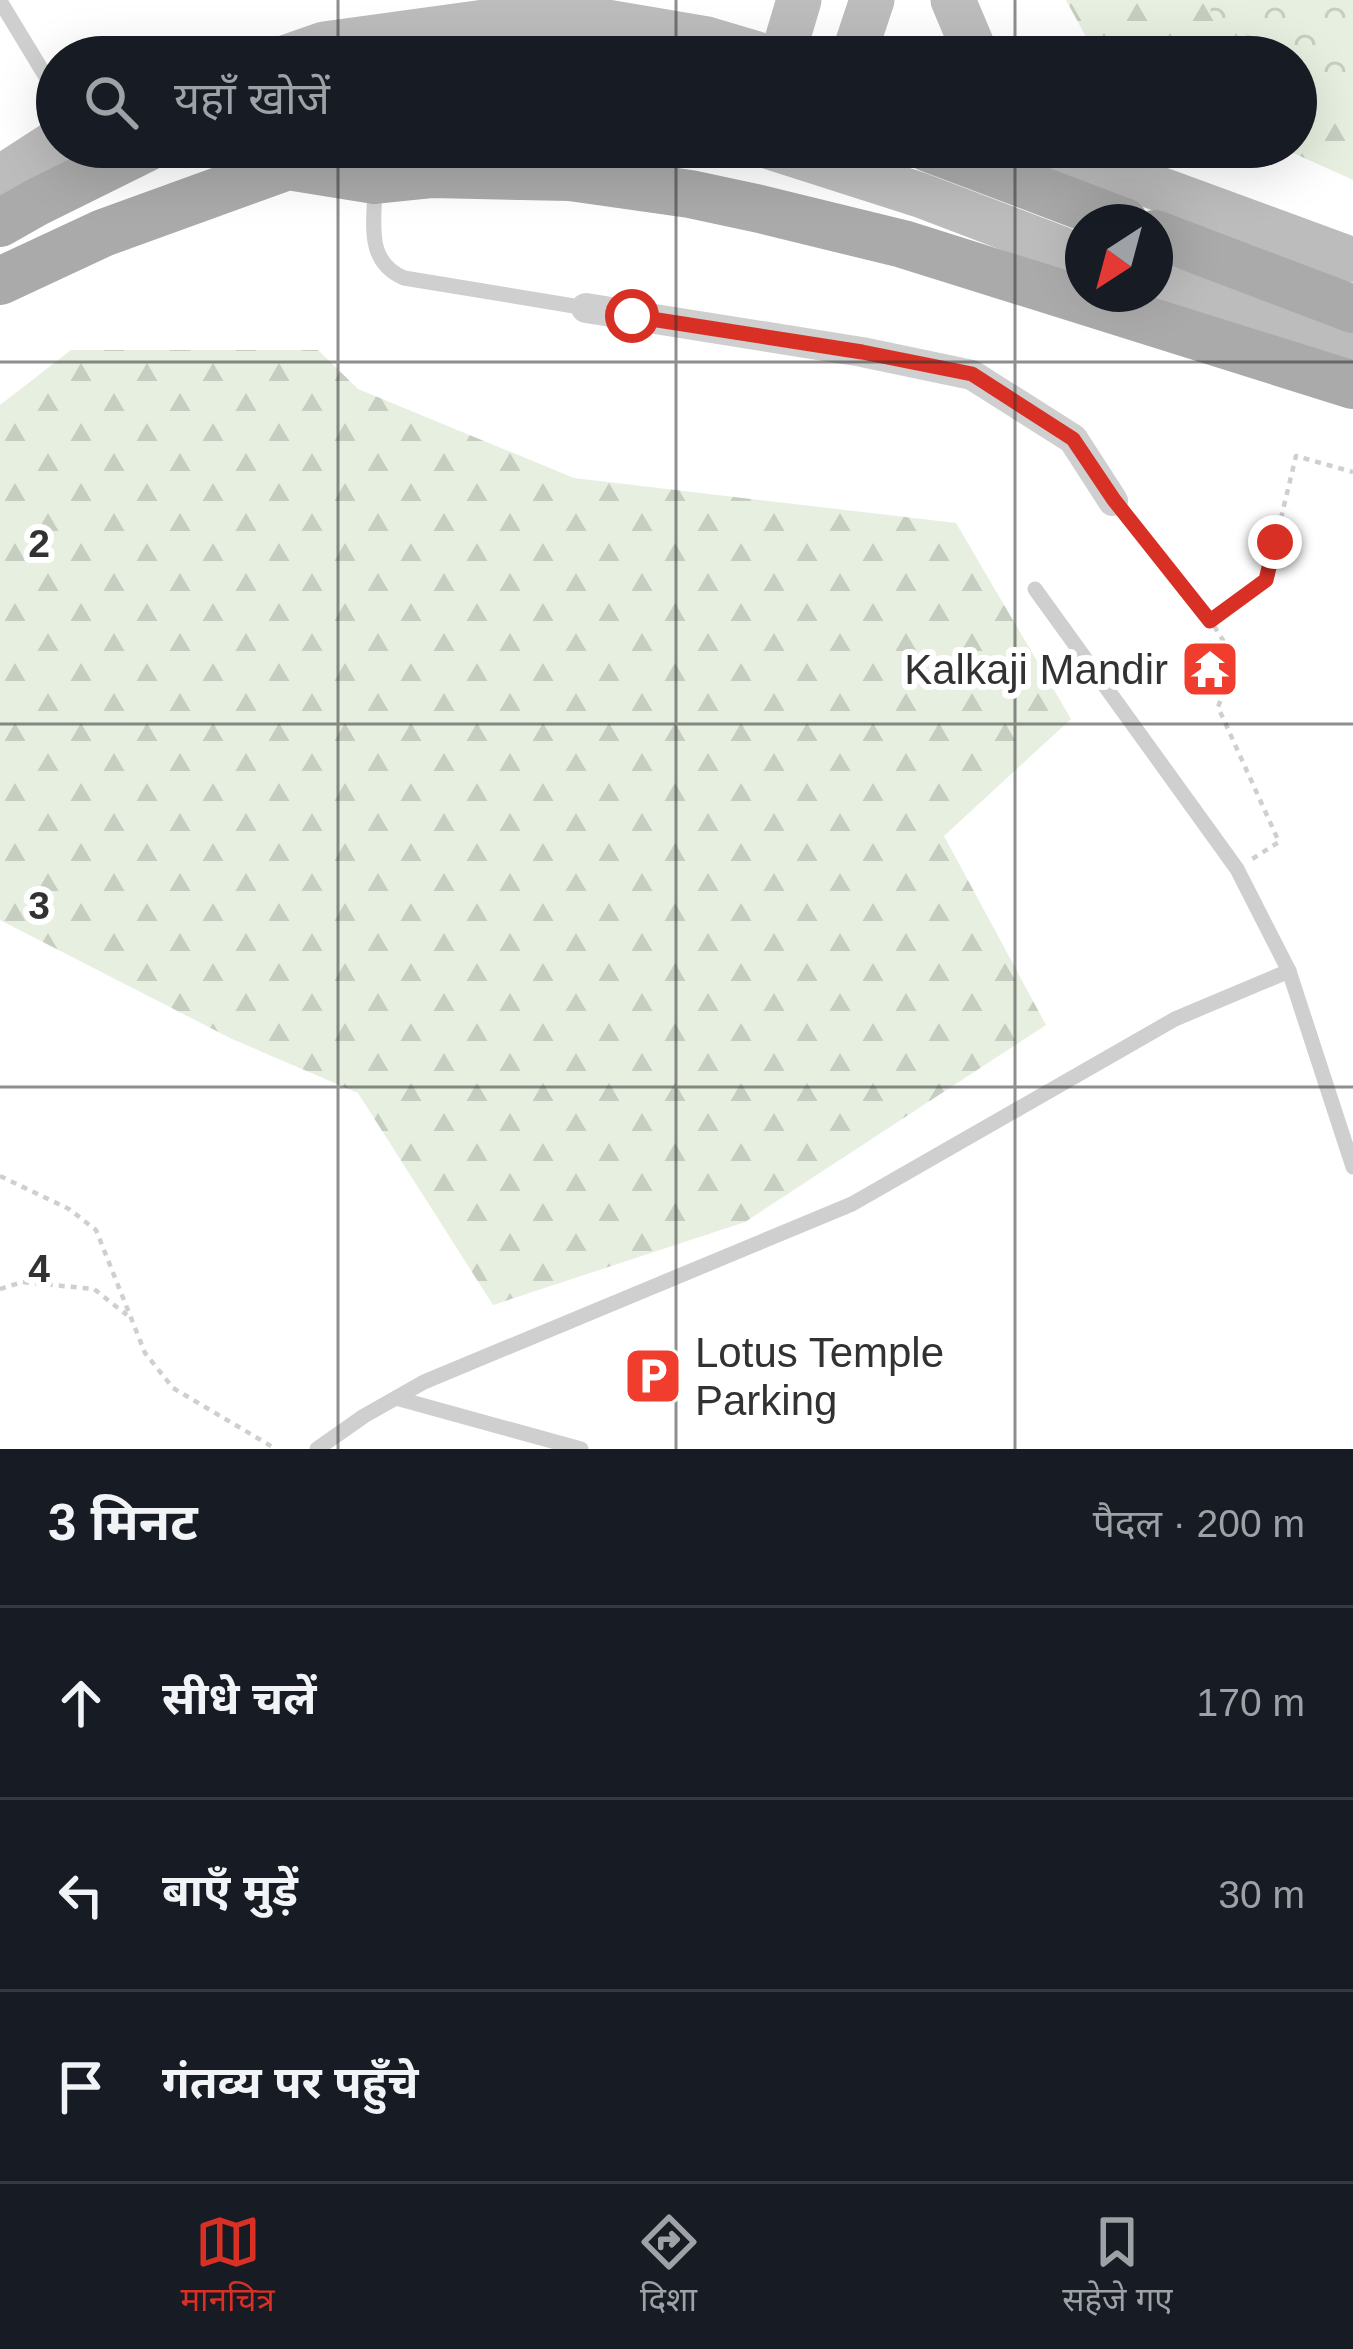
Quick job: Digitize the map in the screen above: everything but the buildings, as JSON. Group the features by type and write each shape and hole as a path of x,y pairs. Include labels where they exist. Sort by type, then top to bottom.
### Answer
{"main road":[{"path":"788,36 799,0"},
{"path":"860,36 872,0"},
{"path":"953,0 968,36"},
{"path":"380,36 514,17 680,36"},
{"path":"0,178 36,155"},
{"path":"0,224 106,168"},
{"path":"0,281 103,233 273,168"},
{"path":"337,168 375,180 433,174 571,177 760,208 998,272 1353,386"},
{"path":"841,168 1065,250"},
{"path":"983,168 1080,204"},
{"path":"1083,168 1148,204"},
{"path":"1173,217 1353,260"},
{"path":"1173,218 1353,309"},
{"path":"1173,290 1353,353"}],"street":[{"path":"586,308 972,374 1073,439 1114,500"}],"lane":[{"path":"0,1 36,60"},
{"path":"375,180 375,247 389,272 586,308"},
{"path":"1035,589 1237,868 1289,971 1353,1167"},
{"path":"317,1449 424,1382 852,1204 1175,1019 1289,971"},
{"path":"396,1398 581,1449"}],"path":[{"path":"1210,621 1266,580 1296,455 1353,472"},
{"path":"1114,500 1236,661 1218,707 1279,842 1237,868"},
{"path":"0,1176 69,1209 96,1230 145,1353 173,1388 277,1449"},
{"path":"0,1289 22,1282 94,1289 130,1319"}],"green space":[{"path":"1066,0 1353,0 1353,180 1317,164 1317,36 1086,36"},
{"path":"1212,0 1353,0 1353,97 1317,76 1317,36 1248,36 1210,14"},
{"path":"71,350 318,350 358,389 574,478 956,523 1071,719 944,836 1046,1025 745,1222 493,1305 358,1093 232,1039 0,920 0,405"}],"place":[{"name":"Kalkaji Mandir","path":"1210,669"},
{"name":"Lotus Temple Parking","path":"653,1376"}],"route":[{"path":"632,316 972,374 1073,439 1114,500 1210,621 1266,580 1275,542"}]}
